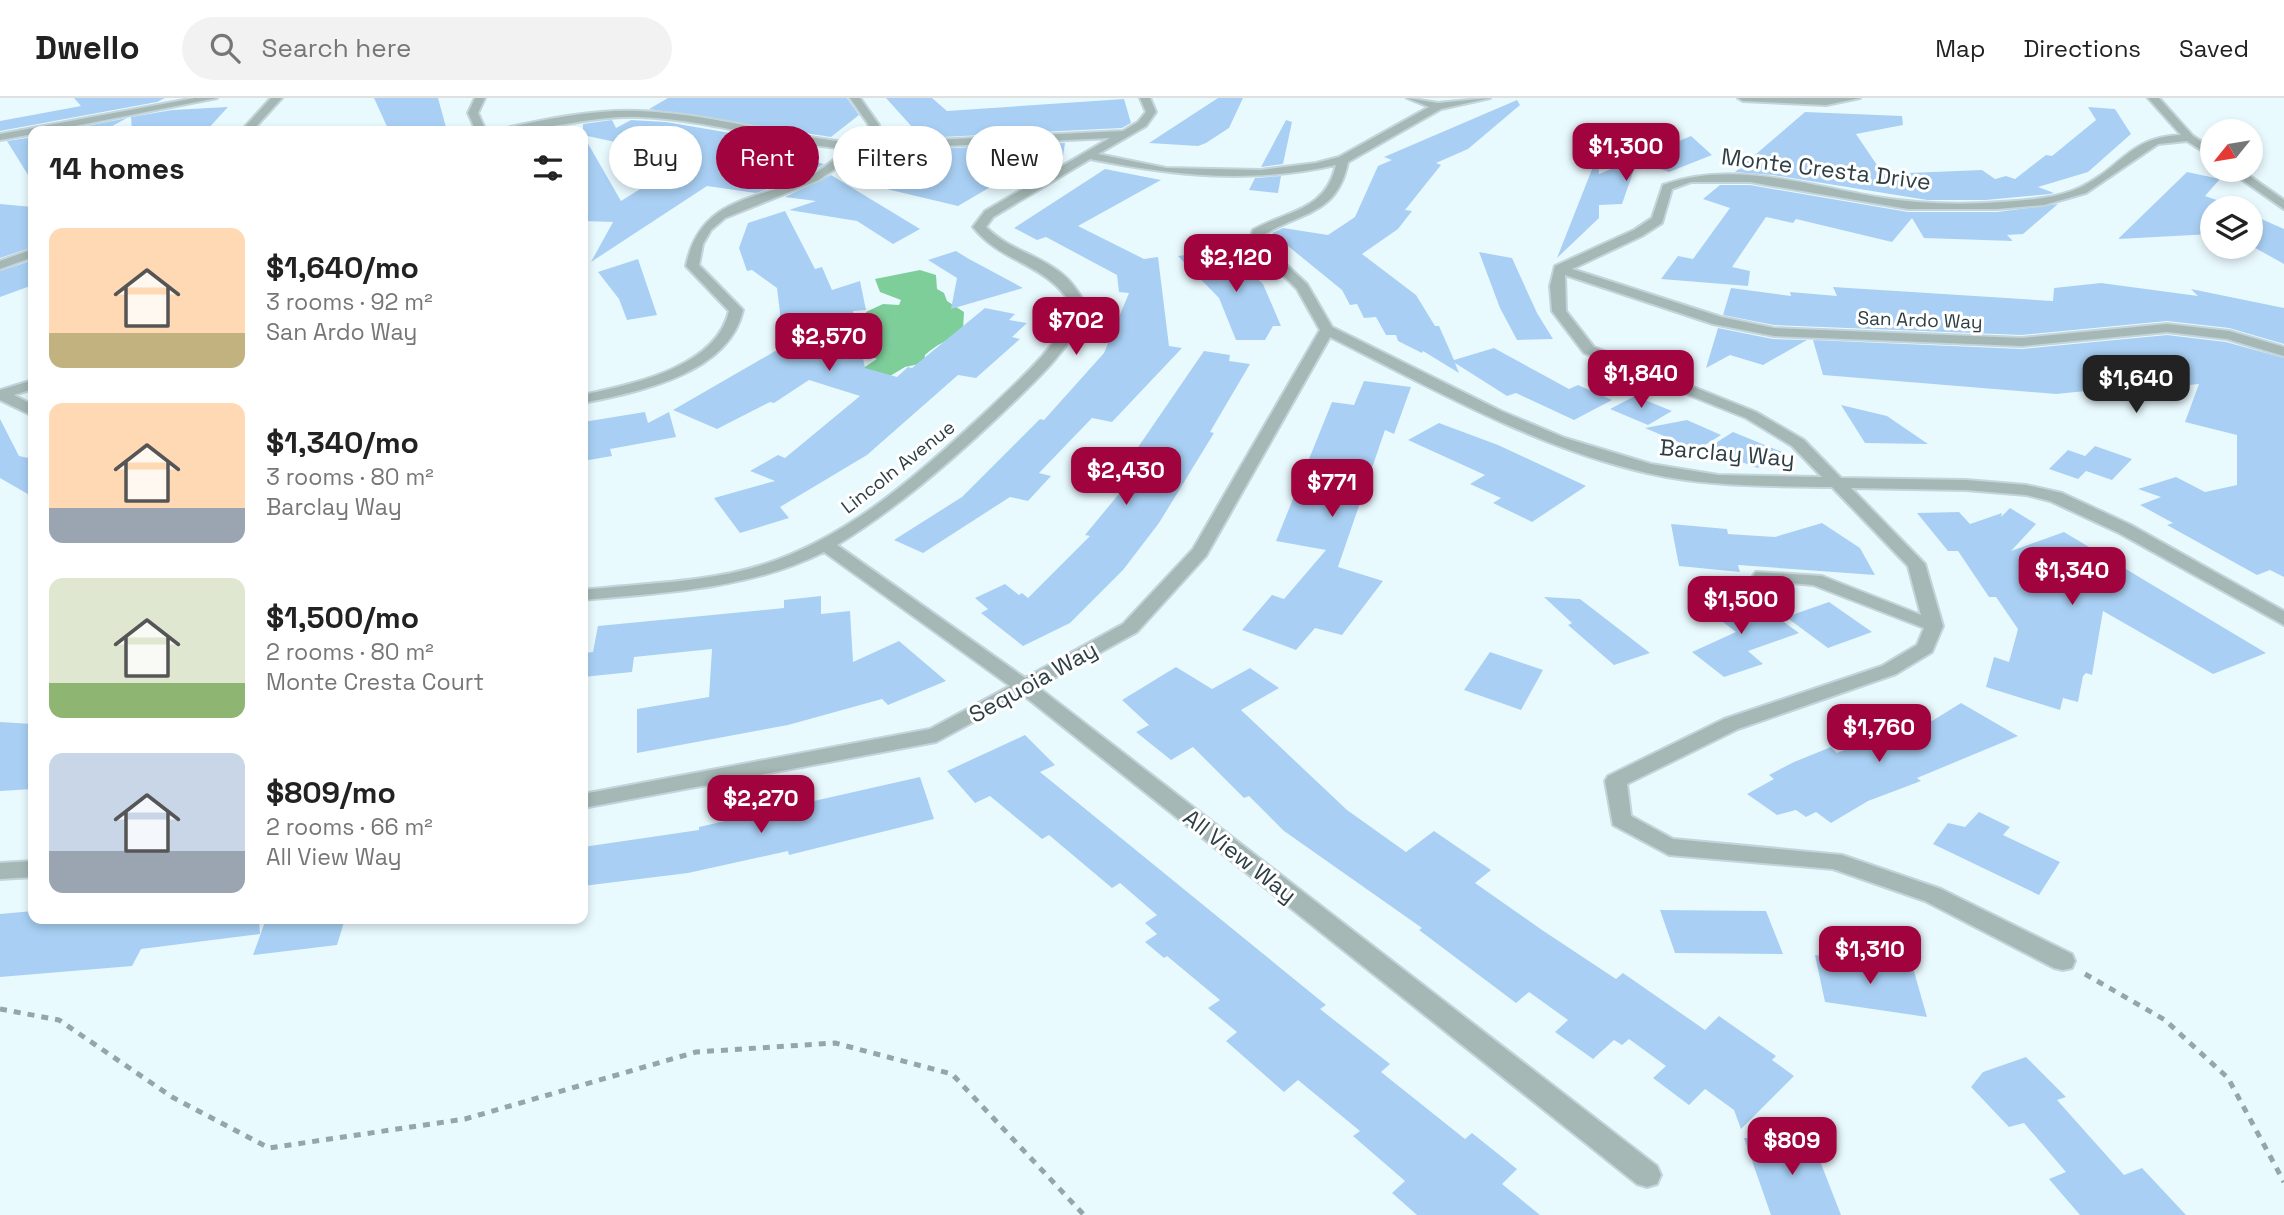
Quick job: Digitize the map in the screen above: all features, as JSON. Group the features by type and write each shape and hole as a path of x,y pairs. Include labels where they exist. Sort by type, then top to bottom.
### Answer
{"street":[{"path":"60,126 212,98"},
{"path":"251,126 276,98"},
{"path":"479,126 473,113 480,98"},
{"path":"855,98 874,126"},
{"name":"Lincoln Avenue","path":"588,594 719,580 770,568 826,545 948,456 1053,352 1075,325 1081,308 1070,286 1051,270 988,239 979,227 989,214 1127,134 1151,112 1145,98"},
{"path":"1412,98 1438,106"},
{"path":"1089,156 1166,170 1261,173 1343,160 1438,106 1485,98"},
{"path":"1744,98 1814,102 1854,98"},
{"path":"2153,98 2189,138 2200,146"},
{"path":"545,126 638,114 680,118 833,145"},
{"path":"0,137 28,132"},
{"path":"952,143 1127,134"},
{"name":"Monte Cresta Drive","path":"1560,269 1638,233 1658,220 1667,187 1675,183 1713,177 1754,179 1864,200 1911,205 2042,203 2081,192 2151,142 2189,138"},
{"path":"1327,330 1302,287 1255,242 1257,233 1268,225 1326,201 1340,179 1343,160"},
{"path":"588,398 623,390 670,373 723,341 737,322 736,310 729,300 704,281 692,266 693,251 705,229 727,209 814,178 833,165"},
{"path":"2251,182 2284,205"},
{"path":"0,265 28,255"},
{"path":"1560,269 1557,286 1559,311 1589,349 1751,415 1798,443 1916,564 1934,626 1925,648 1889,670 1731,724 1616,781 1621,820 1669,847 1834,861 1933,895 2063,961"},
{"name":"San Ardo Way","path":"1560,269 1718,321 1774,332 2022,342 2167,328 2229,335 2284,352"},
{"name":"Barclay Way","path":"1327,330 1496,414 1601,456 1681,476 1837,484 1966,485 2026,490 2056,497 2125,529 2284,619"},
{"name":"Sequoia Way","path":"588,800 936,735 1026,688 1130,628 1200,552 1327,330"},
{"path":"0,395 28,386"},
{"path":"0,395 28,409"},
{"name":"All View Way","path":"826,545 1026,688 1647,1175"},
{"path":"1762,576 1816,580 1934,626"},
{"path":"0,872 28,869"}],"path":[{"path":"2063,961 2165,1020 2228,1078 2284,1182"},
{"path":"0,1009 59,1020 172,1097 269,1148 465,1119 696,1052 835,1043 952,1074 1084,1215"}],"green space":[{"path":"920,270 936,275 937,289 944,293 947,301 964,312 963,330 929,351 925,355 924,363 905,367 885,379 840,383 877,359 859,353 852,345 868,322 866,312 883,304 899,305 901,300 880,292 875,279"}],"building":[{"path":"74,98 165,98 157,102 0,131 0,121 81,106"},
{"path":"374,98 438,98 446,126 387,126"},
{"path":"668,98 847,98 859,115 845,126 833,126 831,137 819,135 819,126 760,126 649,109"},
{"path":"886,98 932,98 947,111 1124,99 1131,123 1122,128 1063,131 1063,126 966,126 966,136 952,136 952,126 911,126"},
{"path":"1218,98 1243,98 1229,128 1206,143 1198,146 1149,143"},
{"path":"1517,100 1520,105 1468,149 1436,163 1441,165 1405,210 1412,211 1398,229 1362,254 1416,295 1435,326 1439,326 1454,360 1494,348 1569,389 1578,385 1612,400 1574,420 1516,393 1507,396 1455,363 1459,373 1423,351 1422,353 1398,341 1396,335 1386,335 1376,317 1364,318 1357,304 1350,305 1342,290 1272,233 1283,228 1328,235 1355,217 1378,166 1392,160 1384,157"},
{"path":"228,107 211,126 132,126 131,117 172,110"},
{"path":"2088,107 2115,109 2131,134 2088,172 2038,187 2054,193 2050,194 1986,200 1927,200 1773,175 1735,172 1805,112 1902,116 1903,125 1856,134 1883,174 1982,170 1995,179 2006,176 2015,179 2046,155 2052,156 2096,120"},
{"path":"127,118 112,126 86,126"},
{"path":"612,120 615,126 609,126 609,141 588,136 588,126 583,124"},
{"path":"631,120 689,126 620,126"},
{"path":"1286,120 1292,122 1283,164 1261,167"},
{"path":"702,128 716,131 716,187 707,186 591,262 613,222 588,221 588,144 609,180 609,189 614,189 621,201 640,189 702,189"},
{"path":"1691,136 1712,155 1669,172 1637,161 1622,204 1599,205 1599,218 1557,258 1598,154 1599,174"},
{"path":"28,138 28,175 7,141"},
{"path":"966,147 966,189 987,189 958,206 887,189 952,189 952,148"},
{"path":"1105,169 1161,180 1078,226 1144,259 1158,257 1169,346 1182,348 1112,422 1092,418 1039,473 1051,476 1028,501 1010,497 923,553 894,540 962,497 1040,419 1044,420 1104,353 1129,293 1119,292 1117,275 1046,237 1037,240 1014,228"},
{"path":"2187,172 2200,175 2200,182 2217,182 2205,196 2200,196 2200,235 2118,239"},
{"path":"831,175 833,189 854,189 920,229 893,244 857,221 789,210 816,201 785,197 802,189 819,189 819,181"},
{"path":"1281,176 1278,193 1249,190 1255,178"},
{"path":"1720,185 1750,185 1908,212 1997,212 2058,204 2023,234 2007,235 2013,241 1924,238 1912,218 1892,242 1796,219 1793,223 1766,217 1732,267 1750,271 1748,286 1661,279 1678,256 1693,259 1730,208 1703,199"},
{"path":"728,189 767,189 756,193"},
{"path":"0,204 28,207 28,249 0,258"},
{"path":"785,211 815,269 822,267 832,290 860,281 866,310 853,311 865,368 897,377 908,367 912,368 985,308 1015,314 1009,320 1027,323 1012,337 1020,339 976,378 958,375 867,455 780,507 789,518 740,533 714,498 775,481 750,471 778,455 785,458 860,396 809,380 774,403 770,402 717,429 673,410 784,346 777,288 752,270 747,271 739,248 748,223"},
{"path":"2263,220 2284,229 2284,264 2263,252"},
{"path":"1221,250 1232,256 1263,284 1281,326 1273,326 1265,340 1236,340 1219,298 1178,256"},
{"path":"956,251 1023,288 951,309 957,278 928,260"},
{"path":"1479,252 1512,258 1537,313 1553,339 1517,340 1500,308"},
{"path":"638,259 657,315 627,320 619,299 598,272"},
{"path":"28,262 28,287 0,297 0,271"},
{"path":"2101,283 2198,296 2191,289 2284,308 2284,344 2229,328 2167,321 2022,335 1774,325 1723,315 1731,288 1791,296 1790,292 1837,296 1833,287 2053,301 2054,288"},
{"path":"1718,328 1773,339 1807,340 1763,365 1730,355 1706,368"},
{"path":"2167,335 2226,342 2284,358 2284,577 2270,570 2257,575 2167,525 2173,523 2140,505 2161,497 2138,489 2176,477 2205,492 2237,485 2237,435 2185,422 2199,384 2111,393 2106,389 2056,394 1823,375 1813,340 2022,349"},
{"path":"1204,351 1230,355 1229,361 1250,364 1210,432 1214,433 1159,523 1123,570 1070,623 1023,646 981,613 988,609 975,598 1005,584 1019,595 1022,593 1028,598 1090,536 1085,535 1133,477 1119,475"},
{"path":"1364,381 1411,387 1394,434 1385,430 1338,567 1383,581 1342,635 1315,628 1296,650 1242,630 1272,595 1284,599 1326,550 1276,541 1332,402 1354,405"},
{"path":"1635,396 1672,411 1648,425 1610,409"},
{"path":"1841,405 1887,416 1928,444 1865,443"},
{"path":"645,412 648,423 669,412 676,437 610,449 612,456 588,460 588,421"},
{"path":"0,419 19,456 28,458 28,494 0,478"},
{"path":"1687,420 1721,435 1697,450 1645,428"},
{"path":"1439,423 1498,445 1586,486 1532,522 1493,503 1501,498 1470,484 1485,475 1408,440"},
{"path":"1733,432 1782,452 1758,468 1706,449"},
{"path":"2095,446 2132,459 2112,480 2086,471 2078,479 2049,469 2068,450 2085,456"},
{"path":"2010,508 2036,524 2011,551 2064,532 2266,653 2213,674 2103,611 2092,675 2086,673 2083,676 2078,702 2063,698 2060,710 1986,687 1994,657 2009,662 2018,629 1996,597 1989,597 1958,551 1948,551 1917,513 1959,512 1970,524 2002,513 2001,517"},
{"path":"1822,523 1860,548 1875,575 1738,565 1740,572 1679,566 1671,524 1727,529 1728,534 1775,537"},
{"path":"1744,592 1747,603 1770,620 1777,617 1799,633 1748,651 1763,664 1724,677 1692,652 1736,632 1702,606"},
{"path":"821,596 821,614 850,611 853,662 899,641 946,681 888,705 882,699 788,725 637,753 637,709 709,697 712,649 634,657 632,672 588,676 588,652 593,652 598,626 784,608 784,600"},
{"path":"1544,597 1580,599 1650,653 1614,665 1568,625 1572,623"},
{"path":"1829,602 1872,632 1828,648 1786,617"},
{"path":"1490,652 1543,670 1521,710 1464,690"},
{"path":"1176,667 1212,689 1250,668 1279,688 1241,710 1347,810 1406,852 1434,831 1491,870 1475,883 1542,930 1616,979 1623,973 1705,1030 1719,1016 1776,1056 1772,1060 1794,1076 1741,1129 1734,1110 1705,1089 1689,1105 1653,1078 1666,1066 1629,1039 1622,1045 1614,1040 1593,1059 1555,1032 1568,1020 1529,992 1516,1003 1419,930 1422,928 1284,831 1249,796 1244,798 1193,747 1171,760 1136,732 1149,725 1122,700"},
{"path":"1961,703 2018,736 1917,778 1921,781 1868,801 1831,823 1816,812 1806,817 1796,810 1777,815 1747,794 1774,779 1769,775 1794,762 1831,747 1837,753 1890,733 1884,728 1921,714 1932,721"},
{"path":"0,722 28,724 28,789 0,791"},
{"path":"1025,735 1055,765 1040,772 1326,1005 1320,1009 1390,1064 1381,1072 1465,1139 1472,1133 1517,1169 1502,1184 1540,1215 1417,1215 1392,1193 1405,1181 1353,1136 1360,1131 1298,1080 1284,1092 1226,1041 1237,1032 1208,1008 1220,1000 1167,956 1164,958 1145,942 1157,934 1145,923 1157,915 1120,883 1112,888 1049,835 1042,839 990,796 975,803 947,771"},
{"path":"920,777 934,819 789,855 788,851 688,873 588,885 588,846 699,830 699,827"},
{"path":"1979,812 2010,827 2003,835 2060,862 2039,895 1933,844 1948,823 1965,827"},
{"path":"1660,910 1766,911 1783,954 1675,953"},
{"path":"28,911 28,924 259,924 260,934 141,949 132,966 0,977 0,914"},
{"path":"264,924 343,924 337,945 253,955"},
{"path":"1815,955 1913,968 1927,1017 1825,1002"},
{"path":"2026,1057 2066,1097 2057,1100 2124,1175 2142,1168 2186,1215 2080,1215 2049,1179 2066,1172 2024,1123 2009,1127 1971,1087 1983,1072"},
{"path":"1744,1138 1811,1138 1841,1215 1771,1215"}]}
